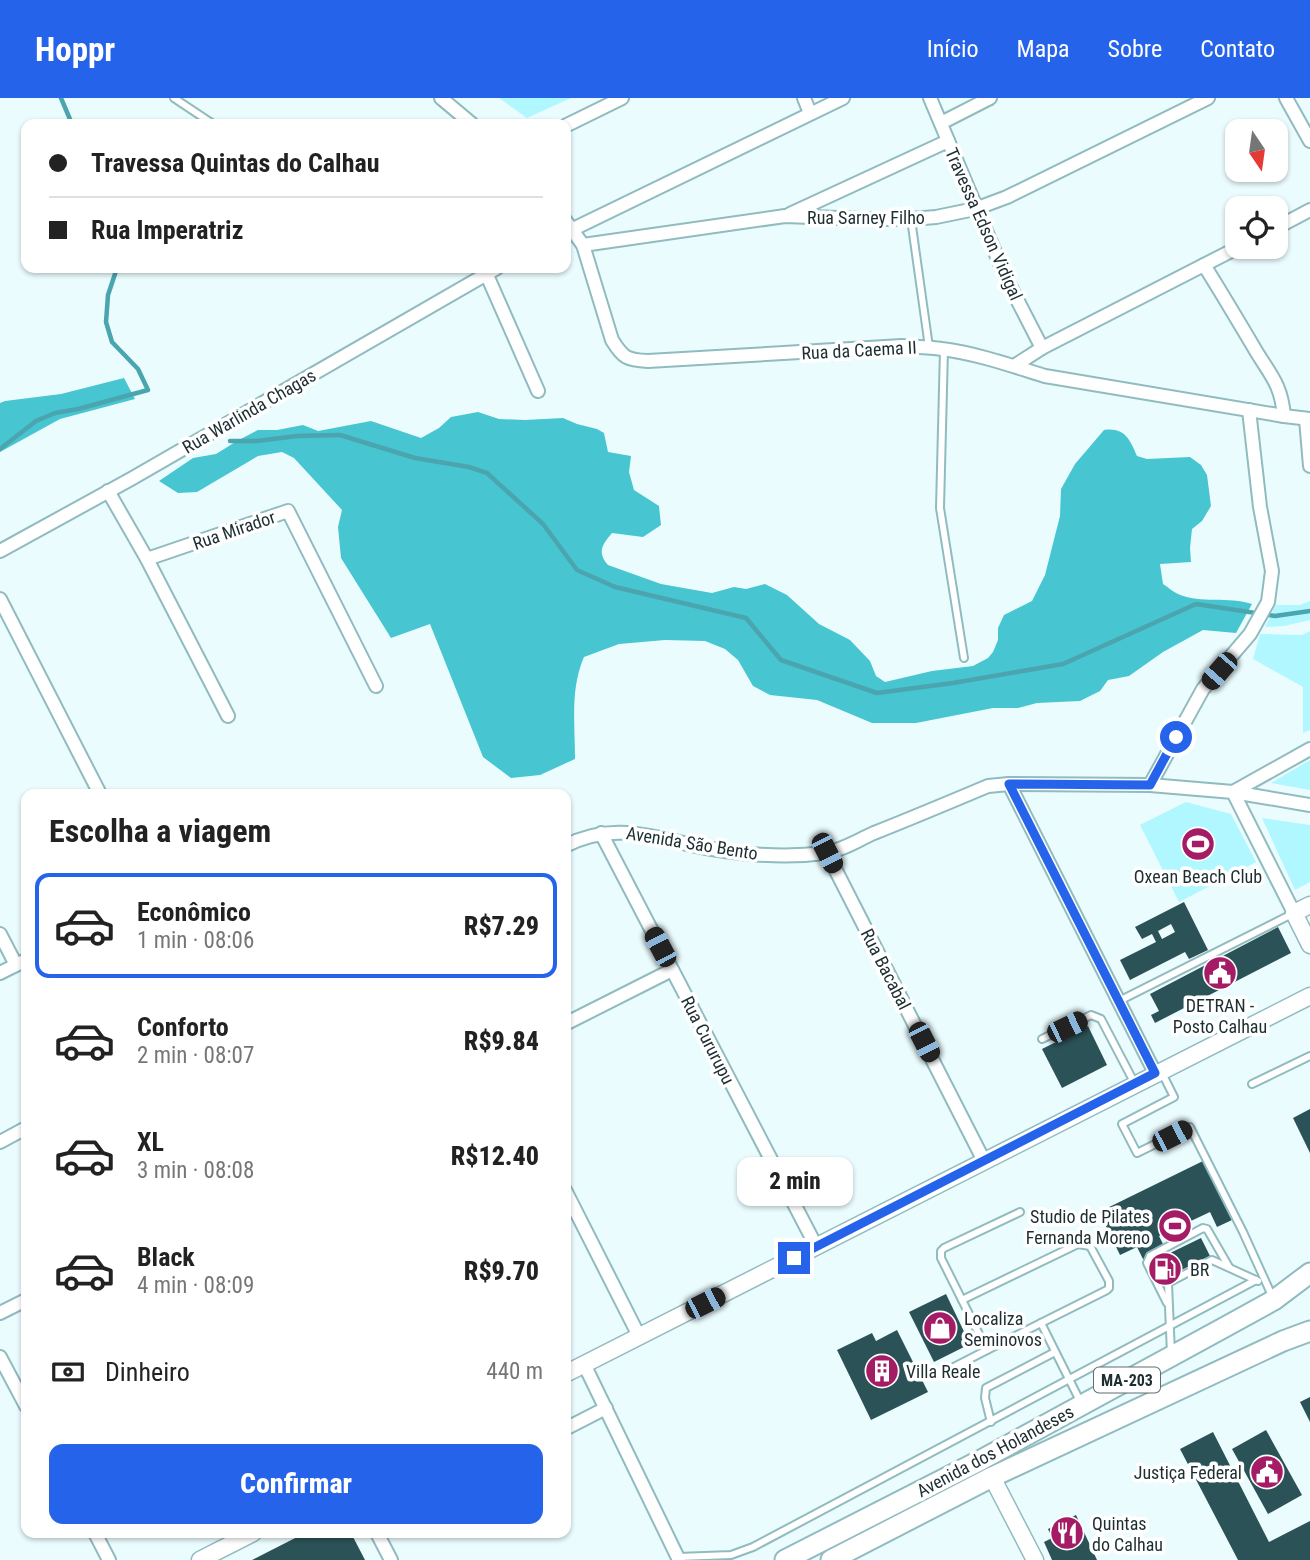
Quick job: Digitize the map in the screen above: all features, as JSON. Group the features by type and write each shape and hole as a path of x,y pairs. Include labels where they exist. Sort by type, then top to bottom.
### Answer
{"main road":[{"name":"Avenida dos Holandeses","path":"785,1560 1082,1405 1171,1356 1270,1292 1310,1273"},
{"path":"1270,1292 1310,1281"},
{"name":"Avenida dos Holandeses","path":"831,1560 992,1477 1310,1329"}],"street":[{"path":"440,98 466,119"},
{"path":"571,123 622,98"},
{"path":"803,98 810,113"},
{"path":"571,227 843,98"},
{"name":"Travessa Edson Vidigal","path":"930,98 975,209 1042,348"},
{"path":"942,123 990,98"},
{"name":"Rua Sarney Filho","path":"583,245 785,216 911,219 975,209 1007,197 1208,98"},
{"path":"1286,98 1310,141"},
{"path":"785,216 948,141"},
{"path":"1288,222 1310,210"},
{"name":"Rua da Caema II","path":"571,231 583,245 612,340 620,354 631,360 902,346 929,347 1014,366 1045,376 1308,419"},
{"path":"1014,366 1042,348 1225,254"},
{"path":"1204,265 1272,375 1283,402 1284,416"},
{"name":"Rua Warlinda Chagas","path":"0,551 489,273"},
{"path":"493,273 538,391"},
{"path":"1150,785 1203,689 1250,634 1268,602 1272,571 1260,507 1248,410"},
{"path":"1308,419 1310,466"},
{"path":"108,491 147,559 228,716"},
{"name":"Rua Mirador","path":"147,559 288,511 376,686"},
{"path":"0,599 97,789"},
{"path":"1310,749 1233,792 1310,945"},
{"path":"1009,784 1158,1072"},
{"name":"Avenida São Bento","path":"571,843 601,833 619,831 754,855 827,853 988,786 1009,784 1150,785 1233,792 1310,805"},
{"name":"Rua Cururupu","path":"601,833 816,1246"},
{"name":"Rua Bacabal","path":"827,853 984,1161"},
{"path":"1294,913 1310,905"},
{"path":"0,934 21,962 0,973"},
{"path":"571,1021 672,970"},
{"path":"571,1371 1310,996"},
{"path":"0,1142 21,1131"},
{"path":"571,1202 639,1336"},
{"path":"0,1314 21,1303"},
{"path":"0,1357 21,1396"},
{"path":"584,1364 677,1559"},
{"path":"0,1385 15,1385"},
{"path":"571,1426 606,1408"},
{"path":"992,1477 1035,1560"},
{"path":"98,1538 109,1560"},
{"path":"200,1560 243,1538"},
{"path":"380,1538 391,1560"}],"lane":[{"path":"174,98 206,119"},
{"path":"911,219 929,347"},
{"path":"944,349 940,508 964,658"},
{"path":"1119,1001 1294,913"},
{"path":"1042,1039 1091,1015 1099,1017 1135,1084"},
{"path":"1252,1084 1310,1056"},
{"path":"1158,1072 1174,1097 1122,1124 1137,1153 1190,1127 1270,1292"},
{"path":"987,1350 941,1258 941,1251 1020,1212"},
{"path":"1169,1306 1147,1263 1150,1256 1203,1228 1207,1229 1230,1269"},
{"path":"950,1369 1107,1290 1109,1281 1090,1246 1078,1244 962,1300"},
{"path":"1171,1356 1168,1283 1212,1260 1256,1280 1270,1292"},
{"path":"677,1559 731,1555 753,1547 1256,1280"},
{"path":"1041,1323 1082,1405"},
{"path":"990,1422 985,1398 986,1388 1055,1352"}],"shaded area":[{"path":"499,98 571,98 527,118"},
{"path":"124,378 135,399 60,419 0,452 0,403 61,394"},
{"path":"478,412 499,419 563,418 604,433 608,452 631,456 629,472 634,490 659,506 661,525 643,537 612,533 602,549 608,565 661,584 712,593 734,587 746,589 765,584 787,595 819,624 850,640 870,661 876,676 885,682 932,671 973,666 988,658 998,640 998,628 1004,615 1032,601 1045,575 1060,516 1061,489 1075,464 1104,430 1121,432 1132,444 1137,456 1147,459 1190,457 1201,465 1207,475 1211,506 1202,521 1192,529 1191,562 1160,564 1163,584 1187,597 1252,604 1236,633 1203,630 1163,652 1129,676 1108,680 1100,691 1080,701 993,708 916,723 872,723 817,700 770,695 753,686 738,660 725,649 705,641 665,640 619,644 584,657 575,694 575,759 540,775 511,778 483,757 430,624 391,638 341,558 338,527 342,510 294,458 282,452 258,456 197,492 178,493 159,481 193,458 216,454 258,430 303,425 318,431 371,421 421,438 439,428 451,417"},
{"path":"1310,601 1310,620 1265,627 1276,605 1300,605"},
{"path":"1310,631 1310,730 1303,733 1303,687 1253,659 1260,634 1302,635"},
{"path":"1310,760 1310,790 1271,783"},
{"name":"Oxean Beach Club","path":"1186,802 1231,814 1256,862 1179,902 1140,825"},
{"path":"1262,818 1310,825 1310,882 1295,890"}],"building":[{"path":"1184,902 1208,950 1189,959 1185,952 1130,980 1120,960 1156,942 1152,934 1142,939 1135,927","holes":["1171,924 1175,932 1162,939 1158,931"]},
{"name":"DETRAN - Posto Calhau","path":"1278,927 1291,953 1155,1023 1151,1015 1159,1011 1150,994"},
{"path":"1088,1026 1107,1065 1062,1088 1042,1049"},
{"path":"1310,1109 1310,1153 1293,1118"},
{"path":"1203,1161 1232,1220 1217,1227 1210,1212 1159,1236 1168,1254 1201,1238 1210,1256 1155,1283 1137,1247 1120,1255 1099,1212"},
{"name":"Localiza Seminovos","path":"946,1294 970,1344 934,1362 909,1312"},
{"name":"Villa Reale","path":"897,1330 928,1392 871,1420 837,1350 872,1333 876,1341"},
{"path":"1310,1397 1310,1422 1300,1402"},
{"name":"Justiça Federal","path":"1266,1430 1302,1495 1268,1514 1232,1449"},
{"path":"1213,1432 1269,1542 1310,1521 1310,1560 1238,1560 1180,1449"},
{"name":"Quintas do Calhau","path":"1076,1515 1097,1560 1052,1560 1044,1542 1052,1538 1048,1529"},
{"path":"295,1538 354,1538 365,1560 252,1560"}],"waterway":[{"path":"61,98 70,119"},
{"path":"0,449 36,421 55,413 148,390 138,369 112,342 106,322 108,295 115,273"},
{"path":"230,441 340,435 415,458 469,467 487,473 543,524 577,570 615,587 746,618 781,660 877,693 1063,664 1196,604 1275,616 1310,611"}],"place":[{"name":"Oxean Beach Club","path":"1198,844"},
{"name":"DETRAN - Posto Calhau","path":"1220,973"},
{"name":"Studio de Pilates Fernanda Moreno","path":"1175,1226"},
{"name":"BR","path":"1165,1269"},
{"name":"Localiza Seminovos","path":"940,1328"},
{"name":"Villa Reale","path":"882,1371"},
{"name":"Justiça Federal","path":"1267,1472"},
{"name":"Quintas do Calhau","path":"1067,1533"}],"route":[{"path":"794,1258 1155,1073 1009,784 1150,785 1176,737"}]}
